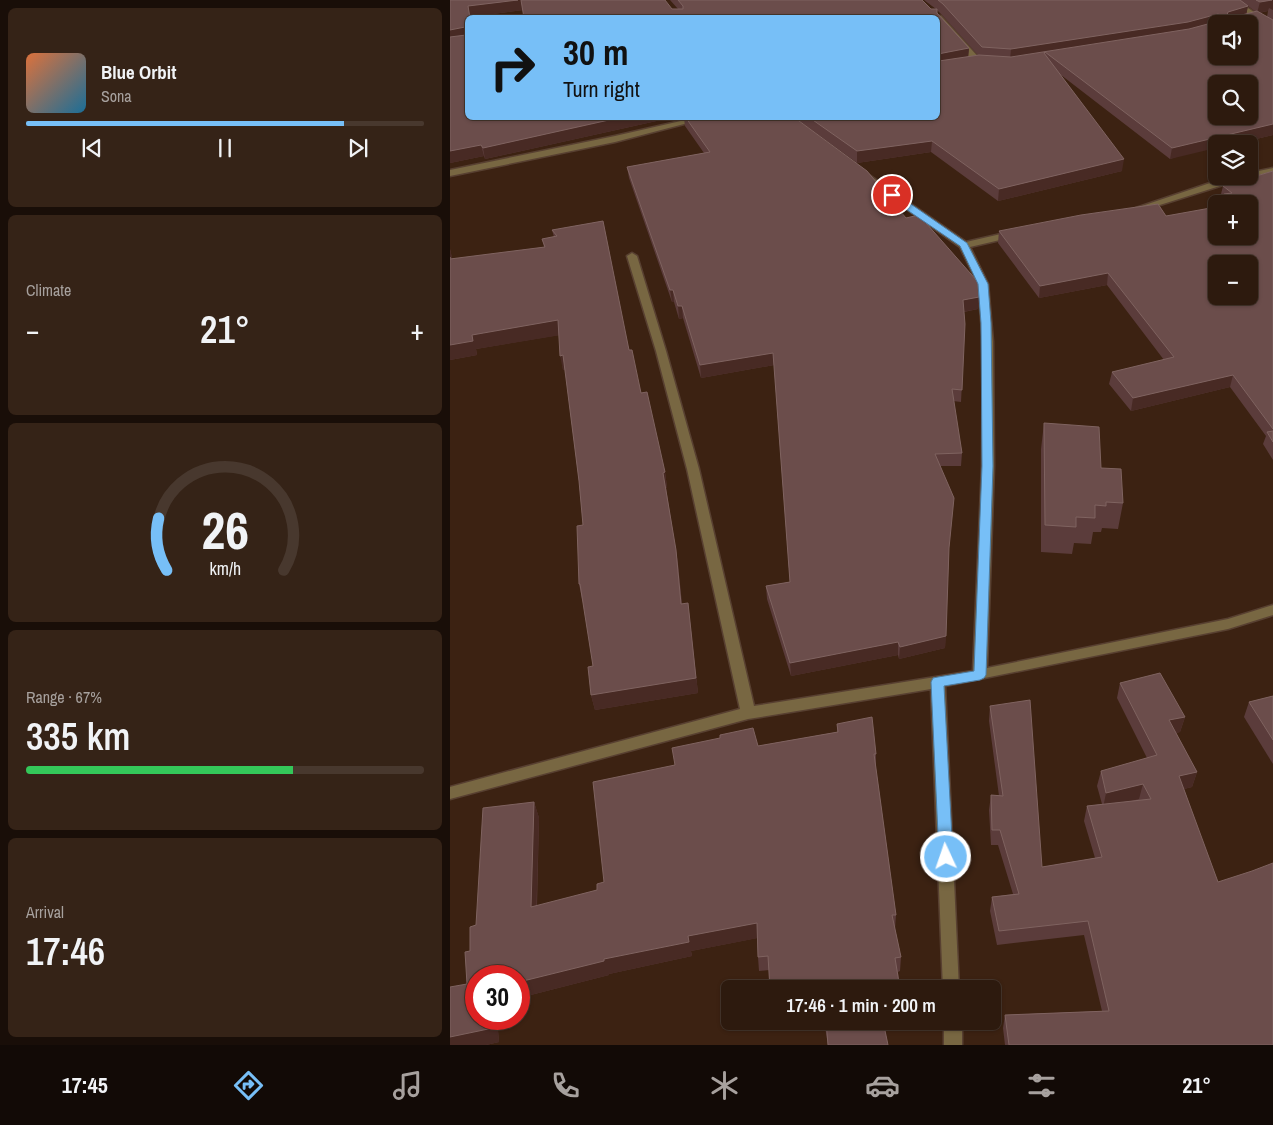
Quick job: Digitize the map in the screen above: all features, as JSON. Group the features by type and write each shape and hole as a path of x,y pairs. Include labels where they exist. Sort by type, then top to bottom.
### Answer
{"street":[{"path":"1231,0 1253,15"},
{"path":"1258,16 1264,15"},
{"path":"1258,18 1273,29"},
{"path":"940,21 978,62"},
{"path":"450,173 616,139 694,120"},
{"path":"1258,174 1273,171"},
{"path":"862,173 964,244 983,284 988,342 988,466 980,675"},
{"path":"1133,211 1214,185"},
{"path":"964,244 1020,233"},
{"path":"632,256 661,351 692,469 748,713"},
{"path":"450,793 748,713 980,675 1228,624 1273,610"},
{"path":"938,682 951,980"},
{"path":"953,1030 953,1045"}],"building":[{"path":"450,0 518,0 468,6 470,15 465,15 465,27 450,30"},
{"path":"521,0 665,0 672,9 683,9 678,0 922,0 931,9 937,9 939,15 524,15"},
{"path":"938,0 1240,0 1248,6 1228,12 1227,15 1208,15 1208,17 1188,22 1011,49 982,47"},
{"path":"1256,0 1272,0 1260,2"},
{"path":"1257,11 1273,20 1273,124 1227,135 1208,135 1208,139 1172,148 1045,52 1124,159 999,189 932,141 857,151 813,120 940,120 940,61 979,55 1011,57 1189,29 1208,24 1208,65 1258,65 1258,15 1242,15"},
{"path":"940,16 969,48 940,54"},
{"path":"465,35 465,120 609,120 483,148 481,145 450,151 450,37"},
{"path":"687,120 798,120 867,171 906,218 919,215 978,282 979,297 963,300 965,324 962,390 952,389 962,453 935,454 954,498 949,548 946,636 900,647 898,642 790,663 766,586 790,582 773,353 700,365 682,306 678,306 673,290 670,290 627,167 710,152"},
{"path":"1273,171 1273,429 1233,375 1133,398 1112,372 1174,357 1108,273 1040,286 999,231 1081,215 1158,204 1166,216 1208,208 1208,245 1258,245 1258,195 1224,194 1232,193 1223,186 1258,185 1258,176"},
{"path":"603,221 629,350 632,350 641,393 647,392 665,472 663,473 676,550 681,604 688,603 696,678 591,695 588,667 593,666 579,584 577,526 583,525 563,355 560,356 558,320 472,335 473,341 450,345 450,259 545,247 542,239 557,236 552,230"},
{"path":"1044,423 1099,427 1101,468 1121,469 1123,503 1106,502 1106,506 1095,505 1095,518 1076,517 1076,527 1045,525"},
{"path":"1273,431 1273,442 1267,432"},
{"path":"1160,673 1185,717 1169,720 1197,772 1179,776 1218,882 1273,863 1273,1045 1009,1045 1005,1015 1109,1011 1088,921 999,931 992,897 1019,894 1000,830 992,830 991,795 1003,796 990,706 1030,700 1042,867 1102,857 1087,806 1151,799 1143,784 1106,793 1101,771 1157,755 1120,683"},
{"path":"1273,696 1273,740 1249,702"},
{"path":"872,717 876,754 874,754 896,915 892,915 901,957 895,958 899,980 769,980 768,956 758,957 757,923 688,936 689,942 604,959 604,961 530,979 530,965 466,965 465,952 470,951 470,927 476,925 483,808 534,802 531,907 597,890 597,884 604,882 593,782 675,765 672,748 720,738 720,735 753,728 758,746 838,732 837,724"},
{"path":"465,984 465,1030 483,1030 450,1037 450,987"},
{"path":"827,1030 885,1030 888,1045 828,1045"}],"route":[{"path":"892,195 964,244 983,284 988,342 988,466 980,675 938,682 946,857"}]}
